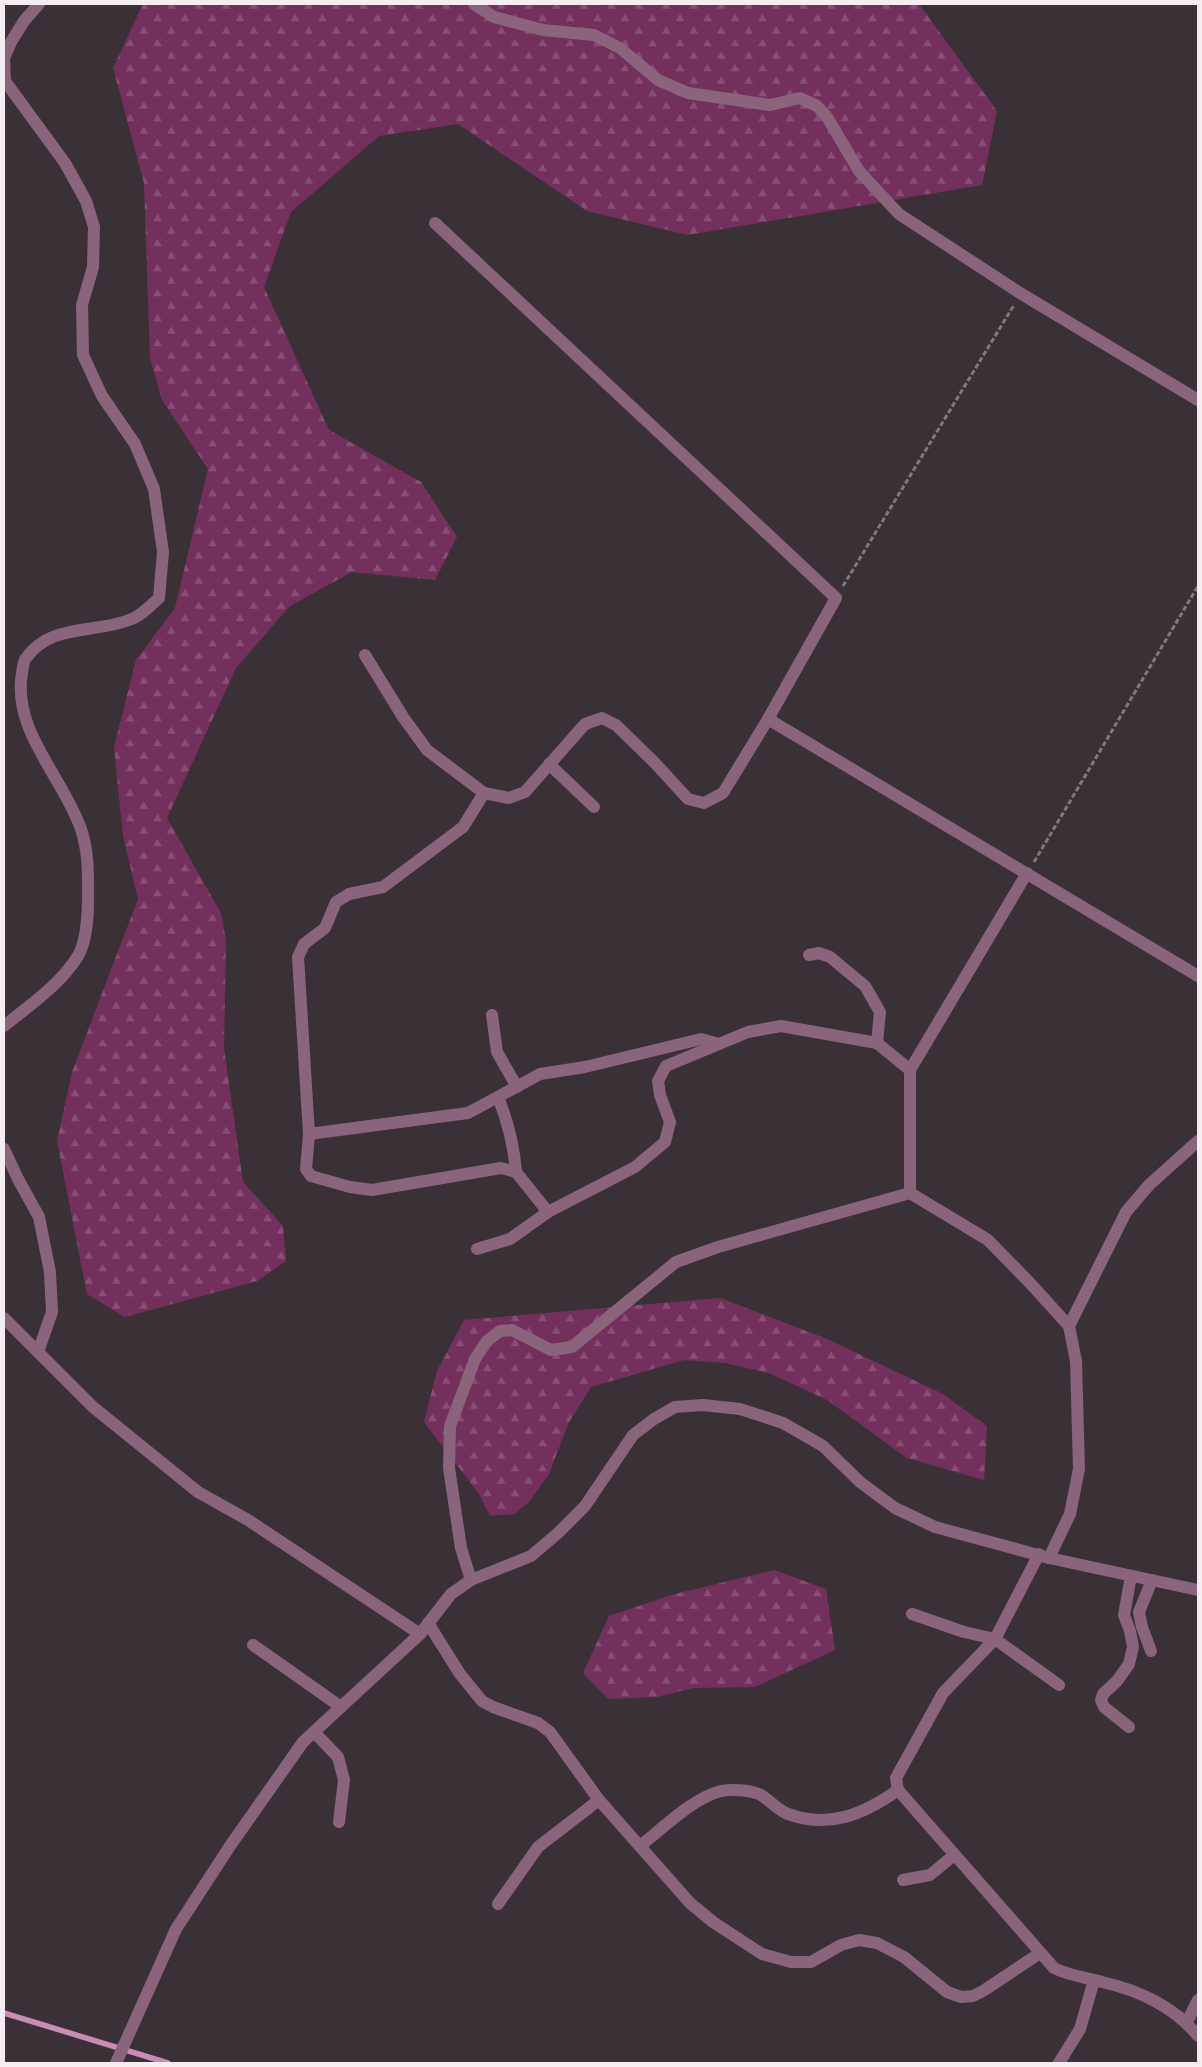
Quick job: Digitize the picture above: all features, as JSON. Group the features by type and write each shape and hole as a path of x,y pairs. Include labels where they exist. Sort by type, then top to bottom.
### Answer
{"street":[{"path":"4,1026 59,981 79,954 88,920 88,858 81,829 66,796 35,744 24,712 20,686 24,661 37,645 53,636 131,620 160,598 163,552 154,489 135,444 102,396 83,355 82,305 93,267 94,227 86,201 65,163 6,82 4,58 24,21 39,4"},
{"path":"474,4 494,18 543,30 594,35 620,48 658,80 688,93 770,105 800,98 817,106 827,117 859,171 899,214 1020,293 1198,400"},
{"path":"365,655 403,717 427,750 484,793 508,798 524,792 585,724 602,718 616,725 688,799 704,803 723,793 768,719 836,598 435,222"},
{"path":"768,719 1198,976"},
{"path":"549,764 594,807"},
{"path":"484,793 463,827 383,887 349,894 336,902 324,928 304,944 298,957 309,1134 306,1169 311,1176 350,1187 372,1190 501,1168 516,1172 548,1212"},
{"path":"910,1193 910,1070 1027,873"},
{"path":"808,955 819,953 830,957 865,986 880,1012 877,1043"},
{"path":"492,1015 497,1052 517,1087"},
{"path":"477,1249 510,1239 548,1212 635,1166 665,1142 670,1122 660,1095 658,1081 666,1066 748,1032 781,1026 877,1043 910,1070"},
{"path":"309,1134 468,1113 540,1074 585,1067 701,1039 719,1044"},
{"path":"498,1097 515,1146 516,1172"},
{"path":"1068,1326 1126,1212 1149,1185 1198,1141"},
{"path":"4,1149 39,1217 50,1272 52,1312 38,1352"},
{"path":"471,1580 460,1548 449,1468 450,1426 475,1359 488,1341 500,1331 512,1330 551,1350 572,1347 676,1262 718,1247 910,1193 988,1240 1068,1326 1076,1360 1079,1469 1070,1514 995,1639 943,1693 934,1707 896,1778 898,1790 1054,1968 1069,1975 1094,1980 1152,1998 1187,2022 1198,2036"},
{"path":"4,1318 93,1407 198,1492 248,1520 420,1634"},
{"path":"116,2063 176,1929 230,1846 303,1742 420,1634 451,1594 471,1580 531,1556 558,1533 585,1506 634,1435 654,1419 675,1407 703,1405 740,1409 783,1423 823,1446 860,1482 895,1508 935,1527 1044,1556 1198,1590"},
{"path":"1130,1727 1104,1707 1102,1700 1103,1694 1117,1681 1129,1664 1133,1647 1124,1615 1131,1576"},
{"path":"1150,1651 1142,1627 1140,1612 1152,1580"},
{"path":"912,1614 964,1632 995,1639 1059,1685"},
{"path":"428,1623 460,1674 482,1701 493,1707 538,1723 550,1732 599,1800 690,1903 713,1922 762,1954 791,1962 811,1962 841,1945 859,1940 877,1943 904,1957 947,1992 961,1997 973,1996 983,1991 1040,1953"},
{"path":"253,1646 341,1707"},
{"path":"314,1732 338,1757 344,1780 339,1822"},
{"path":"640,1846 704,1797 723,1790 741,1790 759,1794 787,1813 816,1820 847,1818 876,1806 898,1790"},
{"path":"498,1904 538,1847 599,1800"},
{"path":"904,1880 930,1875 954,1856"},
{"path":"1059,2063 1080,2029 1094,1980"},
{"path":"1187,2022 1198,2000"}],"path":[{"path":"836,598 1020,293"},
{"path":"1027,873 1198,586"}],"green space":[{"path":"143,4 919,4 997,111 982,185 688,235 587,211 458,124 379,136 291,212 264,287 329,430 421,482 457,537 435,580 352,572 290,606 236,668 167,818 221,913 226,940 224,1048 243,1182 283,1226 286,1261 257,1281 125,1317 87,1294 57,1141 72,1072 138,899 123,836 114,747 136,660 175,608 208,469 162,400 150,358 144,183 113,68"},
{"path":"720,1298 827,1339 943,1394 987,1426 984,1480 907,1458 827,1400 769,1373 725,1363 684,1360 591,1387 568,1424 549,1474 529,1502 514,1514 490,1516 479,1494 424,1422 437,1371 464,1320"},
{"path":"774,1570 826,1589 835,1650 755,1687 693,1688 657,1697 608,1699 583,1673 609,1616 675,1594"}],"waterway":[{"path":"4,2013 168,2063"}]}
